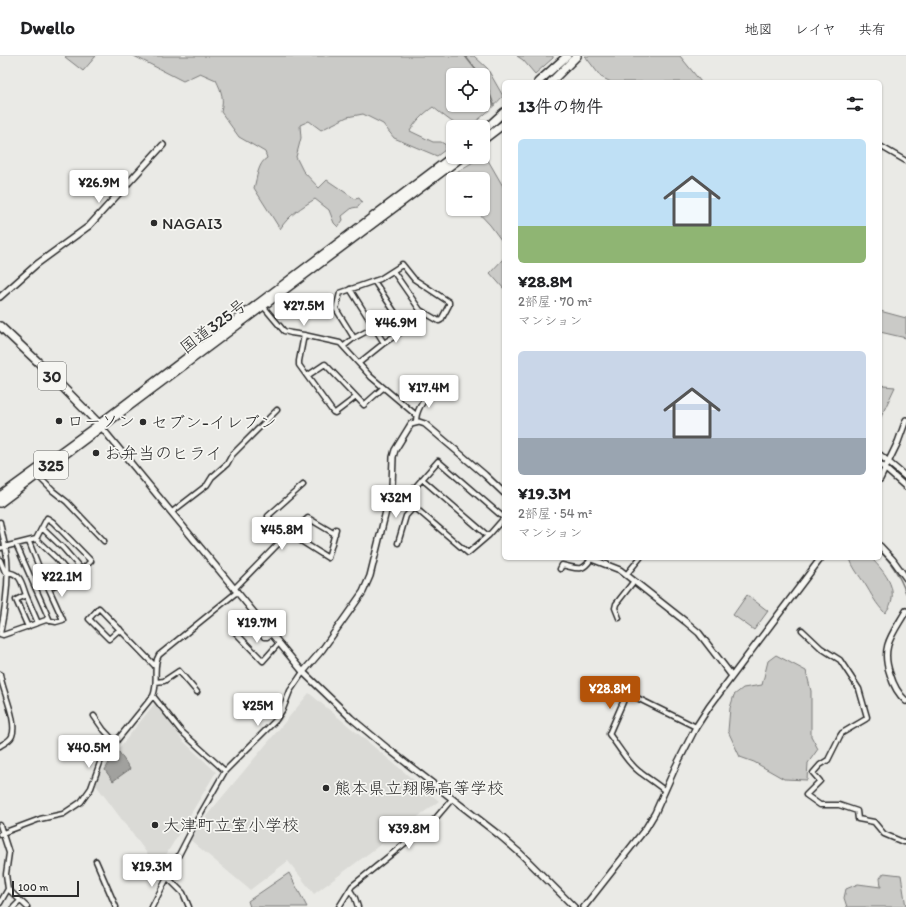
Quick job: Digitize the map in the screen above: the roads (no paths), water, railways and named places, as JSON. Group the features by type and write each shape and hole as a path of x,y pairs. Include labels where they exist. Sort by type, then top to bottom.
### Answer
{"main road":[{"path":"542,80 567,56"},
{"path":"553,80 577,56"},
{"path":"490,125 502,114"},
{"path":"490,135 502,126"},
{"name":"国道325号","path":"262,304 446,161"},
{"name":"国道325号","path":"0,503 36,473 452,164"},
{"name":"30","path":"0,326 38,362 100,426"},
{"name":"国道325号","path":"0,496 36,473"}],"street":[{"path":"0,297 37,264 89,226 163,145"},
{"path":"882,147 906,161"},
{"path":"354,338 336,310 340,293 374,281 403,264 414,279 450,304 440,321 423,313 393,271"},
{"path":"374,281 404,326"},
{"path":"350,289 384,343"},
{"path":"262,304 284,331 336,342 344,346 383,388 416,415"},
{"path":"359,363 384,343 401,332 404,326 423,313"},
{"path":"344,346 354,338 375,327"},
{"path":"304,335 299,363 334,413 356,397"},
{"path":"307,376 325,364 362,404 365,405 383,388"},
{"path":"416,422 418,409 433,391"},
{"path":"172,512 207,485 212,477 227,464 232,455 277,410"},
{"path":"882,476 889,463 906,420"},
{"path":"152,907 197,820 225,771 276,720 290,691 367,586 392,488 393,457 395,450 412,424 416,422 425,424 502,491"},
{"path":"100,426 303,672 351,718 516,849 574,907"},
{"path":"882,457 906,477"},
{"path":"389,498 404,500 438,461 502,516"},
{"path":"882,466 906,487"},
{"path":"36,473 104,540"},
{"path":"422,479 488,536"},
{"path":"285,538 268,516 303,485"},
{"path":"405,499 468,554 488,536 502,520"},
{"path":"398,543 406,516 414,507"},
{"path":"0,548 29,542 36,539 47,518 53,522 90,561 78,574 49,588"},
{"path":"1,833 40,819 63,814 81,802 91,788 101,760 153,696 156,688 156,659 236,591 285,538 308,518 335,534"},
{"path":"0,522 7,556 8,572 0,634 3,635 46,620 56,622 63,620 29,542"},
{"path":"42,528 63,548 82,570"},
{"path":"290,534 328,558 336,529"},
{"path":"36,539 72,576"},
{"path":"16,544 50,621"},
{"path":"882,548 906,578"},
{"path":"0,560 4,572 16,574 19,577 38,623"},
{"path":"560,569 562,565 579,569 583,568 589,560"},
{"path":"596,560 612,566 626,575 699,633 732,676"},
{"path":"626,575 638,560"},
{"path":"584,907 646,828 655,813 664,790 696,727 709,707 819,560"},
{"path":"619,618 615,608 616,604 634,581"},
{"path":"26,595 16,600 28,626"},
{"path":"120,629 109,639 89,619 99,608 120,629 156,666"},
{"path":"906,611 889,642 885,657 892,683 906,701"},
{"path":"245,620 264,636 268,637 272,634"},
{"path":"802,630 821,648 840,660 859,689 867,717 840,736 828,760 820,765 813,773 820,781 806,795 820,805 839,805 857,811 858,819 874,822 881,828 884,834 906,842"},
{"path":"235,632 262,661 279,644"},
{"path":"156,682 164,681 179,671 197,692"},
{"path":"0,674 11,712 13,728 10,740 0,746"},
{"path":"664,790 649,777 641,773 609,734 628,693 696,727"},
{"path":"153,696 181,731 225,771"},
{"path":"94,716 115,742"},
{"path":"339,907 352,886 435,819 452,799"},
{"path":"0,825 1,833 9,853 6,874 8,889 0,903"},
{"path":"96,861 116,907"},
{"path":"167,877 183,892 189,907"},
{"path":"8,889 27,907"},
{"path":"350,890 358,907"},
{"path":"14,907 20,901"}],"waterway":[{"path":"465,56 474,68"},
{"path":"490,94 494,105"},
{"path":"882,554 896,571 906,593"}],"place":[{"name":"NAGAI3","path":"154,223"},
{"name":"ローソン","path":"59,421"},
{"name":"セブン-イレブン","path":"143,422"},
{"name":"お弁当のヒライ","path":"96,453"},
{"name":"熊本県立翔陽高等学校","path":"326,788"},
{"name":"大津町立室小学校","path":"155,825"}]}
